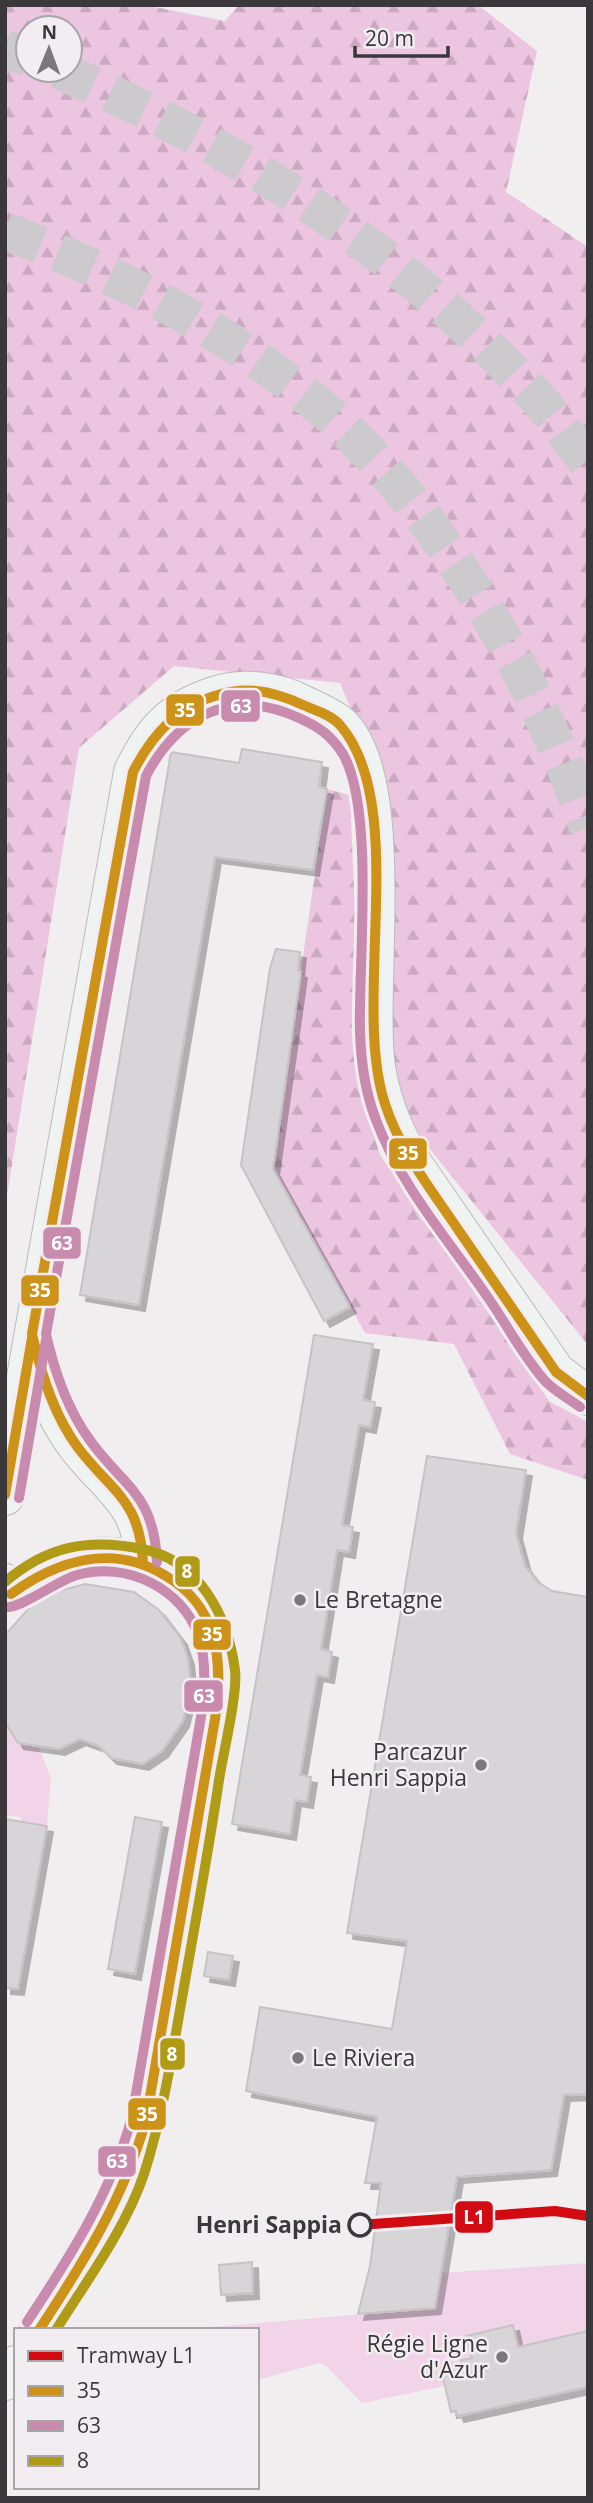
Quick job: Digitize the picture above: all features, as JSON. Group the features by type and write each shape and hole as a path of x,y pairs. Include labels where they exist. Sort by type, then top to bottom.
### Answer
{"street":[{"path":"5,1496 133,772 145,746 163,723 197,702 224,692 260,691 292,699 340,725 357,752 367,779 373,810 376,1066 395,1133 411,1161 556,1372 588,1396"},
{"path":"32,1334 38,1363 68,1433 139,1521 144,1544 143,1563"},
{"path":"8,1589 57,1564 109,1557 143,1563 168,1574 191,1593 209,1621 220,1673 218,1700 147,2113 130,2172 109,2218 40,2328"}],"shaded area":[{"path":"5,1722 18,1743 38,1746 51,1778 47,1826 21,1822 21,1817 5,1815"},
{"path":"588,2263 588,2331 518,2347 466,2337 472,2358 441,2369 445,2386 362,2403 326,2366 319,2363 259,2379 259,2328 199,2328 435,2308 441,2273"}],"green space":[{"path":"5,5 145,5 225,21 239,5 478,5 537,51 506,192 588,247 588,1345 395,1106 382,784 340,683 174,666 79,748 5,1208"},
{"path":"327,789 350,795 363,1100 380,1155 549,1401 588,1422 588,1480 510,1454 454,1344 365,1333 276,1174 273,1166"}],"building":[{"path":"242,749 322,762 319,787 327,789 313,870 215,857 139,1305 80,1295 171,752 239,763"},
{"path":"276,949 300,952 298,971 301,972 273,1169 350,1307 324,1321 241,1165 270,968"},
{"name":"Le Bretagne","path":"314,1335 373,1344 363,1400 375,1402 370,1427 359,1425 342,1525 353,1527 349,1552 337,1550 321,1649 332,1652 328,1677 317,1675 300,1775 311,1777 307,1802 295,1800 290,1834 232,1824"},
{"name":"Parcazur Henri Sappia","path":"427,1456 526,1470 516,1533 525,1566 538,1582 552,1591 588,1597 588,2094 564,2095 551,2170 457,2177 435,2308 358,2314 370,2266 381,2183 365,2183 377,2117 246,2091 260,2007 392,2029 407,1941 347,1933"},
{"path":"85,1584 134,1592 159,1610 181,1639 188,1659 191,1689 183,1721 162,1751 143,1764 111,1758 99,1746 80,1739 59,1749 18,1743 5,1722 5,1635 31,1606 59,1591"},
{"path":"135,1817 162,1822 135,1974 108,1969"},
{"path":"5,1819 47,1826 18,1989 5,1988"},
{"path":"208,1952 233,1956 229,1980 204,1976"},
{"path":"252,2262 253,2293 221,2295 219,2265"},
{"path":"513,2325 518,2347 588,2331 588,2387 458,2416 456,2411 451,2412 441,2368 461,2364 461,2360 472,2358 466,2336"}],"tunnel":[{"path":"5,49 14,52"},
{"path":"84,82 188,132 250,167 368,245 477,337 536,397 588,462"},
{"path":"5,231 129,285 208,328 282,377 362,445 404,492 479,599 542,715 588,828"}],"tram line":[{"name":"L1","path":"359,2225 555,2211 588,2216"}],"transit line":[{"name":"35","path":"143,1563 137,1525 130,1511 123,1499 79,1449 62,1423 44,1379 32,1334 133,772 158,733 180,714 206,699 231,692 252,691 293,701 336,721 361,760 372,804 376,854 373,1013 376,1062 391,1121 416,1168 556,1372 588,1396"},
{"name":"63","path":"157,1562 155,1539 143,1506 89,1439 74,1415 62,1388 46,1334 146,776 174,737 210,712 252,705 275,709 319,728 343,754 353,779 359,812 363,889 361,1044 366,1088 372,1109 386,1144 412,1190 489,1299 530,1363 550,1385 580,1407"},
{"name":"35","path":"5,1495 32,1338"},
{"name":"63","path":"19,1498 46,1340"},
{"name":"8","path":"5,1582 37,1560 69,1548 86,1545 122,1546 162,1555 180,1565 208,1594 226,1630 235,1670 232,1708 201,1892 170,2068 150,2153 127,2215 57,2328"},
{"name":"35","path":"11,1594 48,1572 86,1560 106,1558 146,1566 174,1581 200,1608 209,1624 215,1644 218,1676 215,1719 146,2120 126,2176 101,2229 40,2328"},
{"name":"63","path":"5,1607 19,1604 77,1575 114,1572 133,1576 150,1582 180,1605 199,1637 204,1667 201,1717 132,2117 113,2172 88,2224 27,2322"}],"place":[{"name":"Le Bretagne","path":"300,1600"},
{"name":"Parcazur Henri Sappia","path":"481,1765"},
{"name":"Le Riviera","path":"298,2058"},
{"name":"Henri Sappia","path":"360,2225"},
{"name":"Régie Ligne d'Azur","path":"502,2357"}]}
